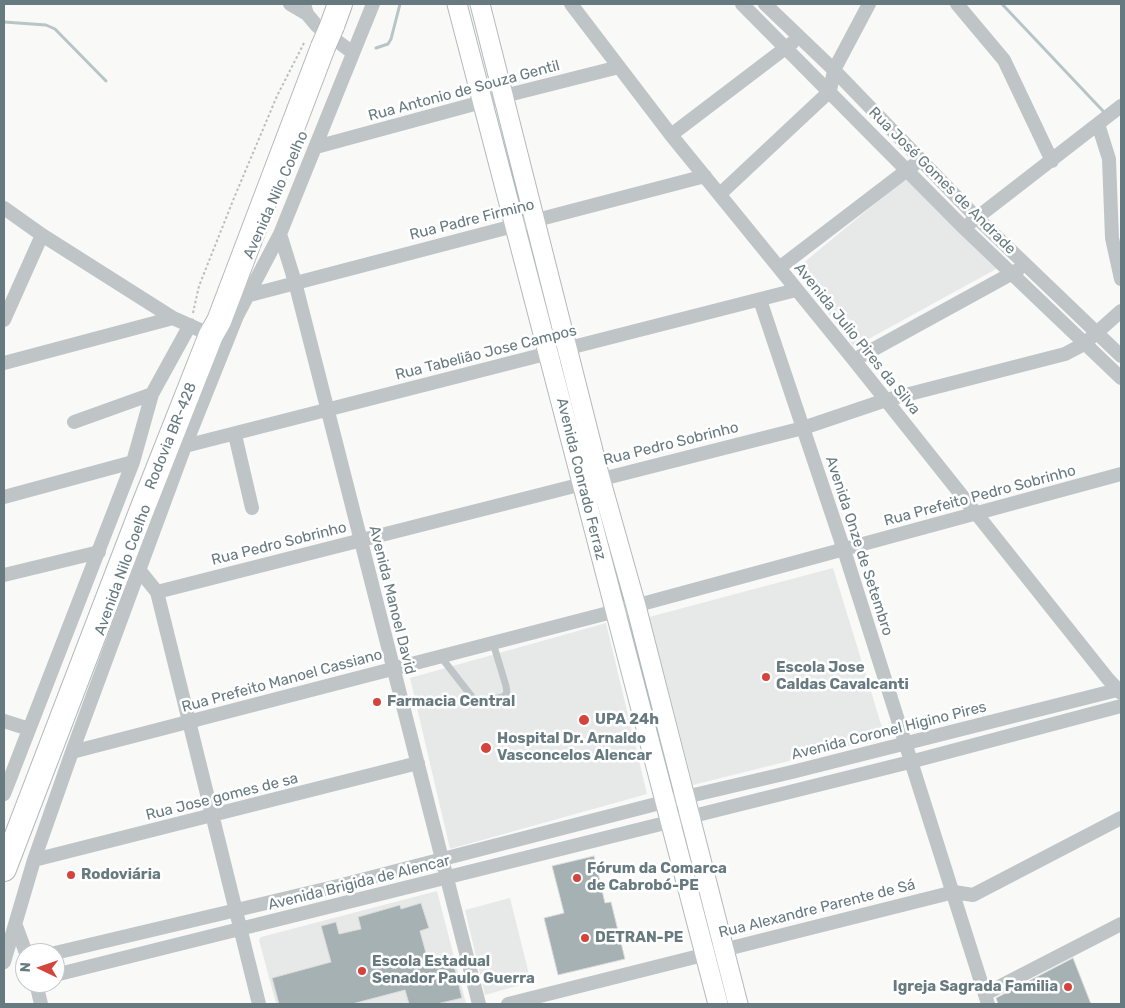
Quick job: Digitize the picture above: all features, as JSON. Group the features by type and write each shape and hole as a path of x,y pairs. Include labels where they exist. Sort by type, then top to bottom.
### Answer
{"highway":[{"name":"Rodovia BR-428","path":"4,869 211,334 219,320 324,33 340,4"}],"street":[{"path":"290,4 305,9 324,33 353,53"},
{"name":"Avenida Nilo Coelho","path":"4,962 34,860 185,446 246,296 280,234 373,4"},
{"name":"Avenida Julio Pires da Silva","path":"571,4 671,135 1120,691"},
{"name":"Rua José Gomes de Andrade","path":"742,4 830,90 964,229 1121,378"},
{"path":"765,4 834,70 976,217 1121,356"},
{"path":"720,194 830,90 834,70 869,4"},
{"path":"957,4 1004,60 1052,161"},
{"path":"458,10 480,6"},
{"name":"Avenida Conrado Ferraz","path":"480,6 585,419 599,548 718,1004"},
{"name":"Avenida Conrado Ferraz","path":"458,10 567,425 618,541 738,1004"},
{"path":"671,135 786,48 798,36"},
{"name":"Rua Antonio de Souza Gentil","path":"316,147 619,67"},
{"path":"964,229 976,217 1052,161 1121,106"},
{"path":"1098,124 1109,159 1112,238 1121,279"},
{"path":"779,268 909,171 921,158"},
{"name":"Rua Padre Firmino","path":"246,296 705,176"},
{"path":"4,208 42,235 173,318 211,334"},
{"name":"Avenida Manoel David","path":"280,234 296,282 392,669 418,763 479,1004"},
{"path":"4,320 42,235"},
{"path":"854,360 1012,274 1026,264"},
{"path":"532,292 552,287"},
{"name":"Rua Tabelião Jose Campos","path":"185,446 796,290"},
{"name":"Avenida Onze de Setembro","path":"760,300 844,550 910,762 954,892 986,999"},
{"name":"Rua Pedro Sobrinho","path":"157,592 804,428 886,400 1065,354 1084,344 1121,311"},
{"path":"4,363 173,318"},
{"name":"Avenida Nilo Coelho","path":"4,794 9,769 30,729 133,462 152,394 190,325"},
{"path":"74,422 152,394"},
{"path":"567,425 585,419"},
{"path":"234,435 252,508"},
{"path":"4,497 133,462"},
{"name":"Rua Prefeito Pedro Sobrinho","path":"616,612 1121,474"},
{"path":"599,548 618,541"},
{"path":"4,575 99,552"},
{"path":"140,571 157,592 259,1004"},
{"name":"Rua Prefeito Manoel Cassiano","path":"72,752 616,612"},
{"name":"Avenida Coronel Higino Pires","path":"664,802 1120,691"},
{"path":"641,708 660,702"},
{"path":"670,821 910,762 1121,706"},
{"path":"1012,716 1018,734"},
{"path":"4,721 30,729"},
{"name":"Rua Jose gomes de sa","path":"34,860 418,763"},
{"path":"792,772 796,790"},
{"name":"Avenida Brigida de Alencar","path":"65,951 338,886 664,802"},
{"name":"Rua Alexandre Parente de Sá","path":"508,1004 954,892 973,894 1121,818"},
{"name":"Avenida Brigida de Alencar","path":"65,972 670,821"},
{"path":"572,825 578,844"},
{"path":"687,889 707,883"},
{"path":"338,886 342,903"},
{"path":"986,999 1121,924"},
{"path":"16,926 22,943"},
{"path":"136,934 141,953"}],"lane":[{"path":"441,657 476,702 503,697 507,692 506,686 493,643"}],"path":[{"path":"190,325 199,286 277,96 298,53 324,33"}],"shaded area":[{"path":"908,176 998,268 854,347 795,270"},
{"name":"Escola Jose Caldas Cavalcanti","path":"833,568 885,737 693,785 649,617"},
{"path":"606,623 647,794 450,849 410,678"},
{"name":"Escola Estadual Senador Paulo Guerra","path":"437,891 466,1003 276,1004 259,940 261,937"},
{"path":"510,898 531,982 485,995 465,910"}],"building":[{"name":"DETRAN-PE","path":"594,856 605,903 611,902 625,959 558,975 544,918 564,913 552,866"},
{"name":"Escola Estadual Senador Paulo Guerra","path":"421,903 429,928 420,931 429,964 452,958 462,998 437,1004 409,1004 405,990 352,1004 279,1004 272,978 331,962 321,926 336,922 339,934 361,929 358,917 400,905 401,909"},
{"path":"1073,958 1091,1004 998,1004 996,998"}],"waterway":[{"path":"376,48 388,44 391,39 400,4"},
{"path":"1002,4 1103,111"},
{"path":"4,22 46,25 55,29 106,81"}],"place":[{"name":"Escola Jose Caldas Cavalcanti","path":"766,677"},
{"name":"Farmacia Central","path":"377,702"},
{"name":"UPA 24h","path":"584,720"},
{"name":"Hospital Dr. Arnaldo Vasconcelos Alencar","path":"486,748"},
{"name":"Rodoviária","path":"71,875"},
{"name":"Fórum da Comarca de Cabrobó-PE","path":"577,878"},
{"name":"DETRAN-PE","path":"585,938"},
{"name":"Escola Estadual Senador Paulo Guerra","path":"362,971"},
{"name":"Igreja Sagrada Familia","path":"1068,987"}]}
